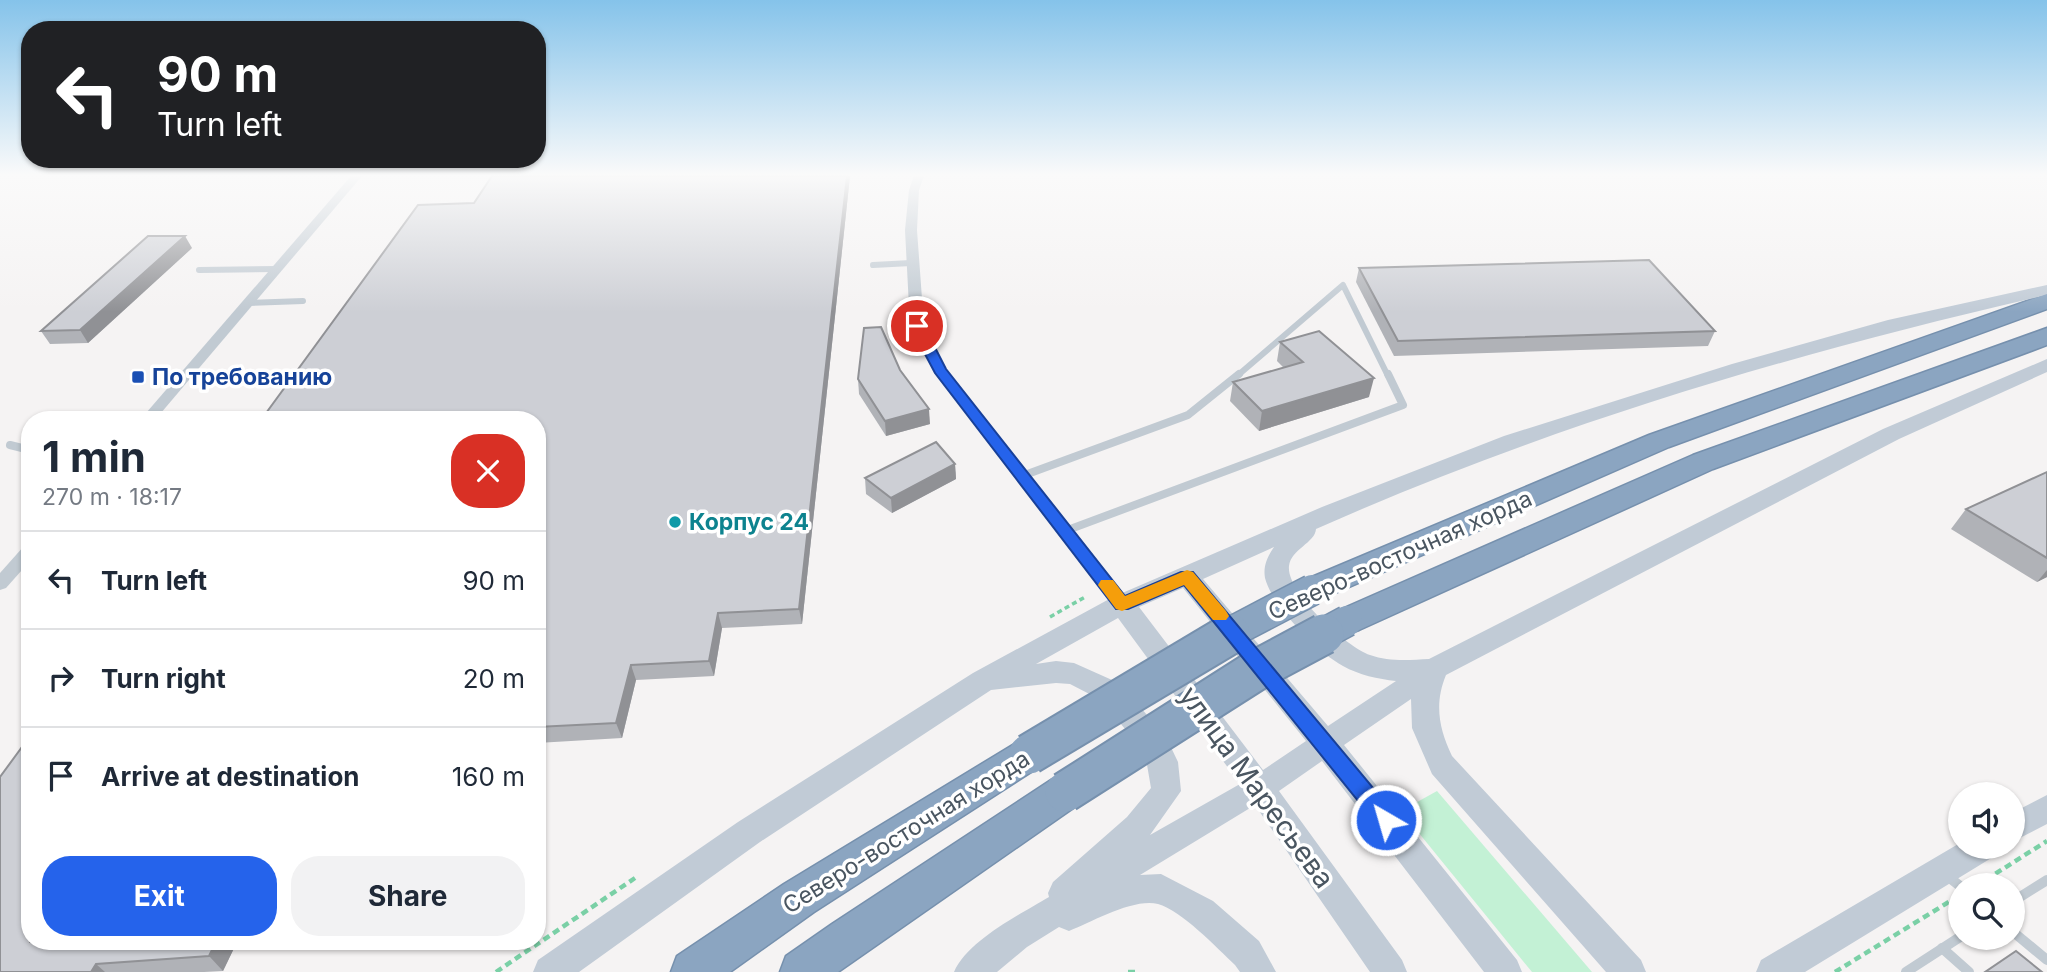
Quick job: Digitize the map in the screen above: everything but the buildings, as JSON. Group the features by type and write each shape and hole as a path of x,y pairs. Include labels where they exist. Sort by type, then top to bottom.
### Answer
{"highway":[{"name":"Северо-восточная хорда","path":"693,972 799,898 1029,754 1225,636 1312,590 1658,441 2047,301"},
{"name":"Северо-восточная хорда","path":"802,972 1065,792 1255,671 1347,621 1703,462 2047,336"}],"street":[{"path":"155,411 318,221"},
{"path":"913,221 911,263 917,326 934,359 1122,604"},
{"path":"550,972 749,832 983,681 1122,604 1330,513 1512,441 1619,405 1882,328 2047,290"},
{"path":"1017,935 1222,807 1260,788 1435,668 1867,446 2047,365"},
{"path":"1330,513 1292,540 1278,562 1277,578 1283,594 1337,650 1363,664 1388,671 1435,668"},
{"path":"0,584 7,568"},
{"path":"1187,576 1325,743 1505,972"},
{"name":"улица Маресьева","path":"1122,604 1260,788 1390,972"},
{"path":"1435,668 1427,685 1423,711 1428,736 1442,765 1629,972"},
{"path":"971,972 1017,935 1138,827 1166,791 1163,762 1157,747 1111,692 1074,674 1056,673 983,681"},
{"path":"2025,821 2047,808"},
{"path":"1962,873 1973,859"},
{"path":"1773,972 1948,887"},
{"path":"1017,935 1130,891 1161,889 1201,912 1247,953 1259,972"}],"lane":[{"path":"873,265 911,263"},
{"path":"199,270 277,269"},
{"path":"1022,476 1175,420 1201,407 1343,285 1403,405 1065,531"},
{"path":"248,303 303,301"},
{"path":"10,445 21,448"},
{"path":"2025,894 2047,880"},
{"path":"2025,942 2047,960"},
{"path":"1906,972 1948,944"},
{"path":"1942,948 1969,972"}],"path":[{"path":"1997,873 2047,841"},
{"path":"1835,972 1948,888"},
{"path":"1128,972 1135,972"}],"green space":[{"path":"1437,791 1592,972 1532,972 1401,811"}],"slow traffic":[{"path":"1107,585 1122,604 1187,576 1220,616"}],"place":[{"name":"По требованию","path":"138,377"},
{"name":"Корпус 24","path":"675,522"}],"route":[{"path":"917,326 940,370 1122,604 1187,576 1386,820"}]}
